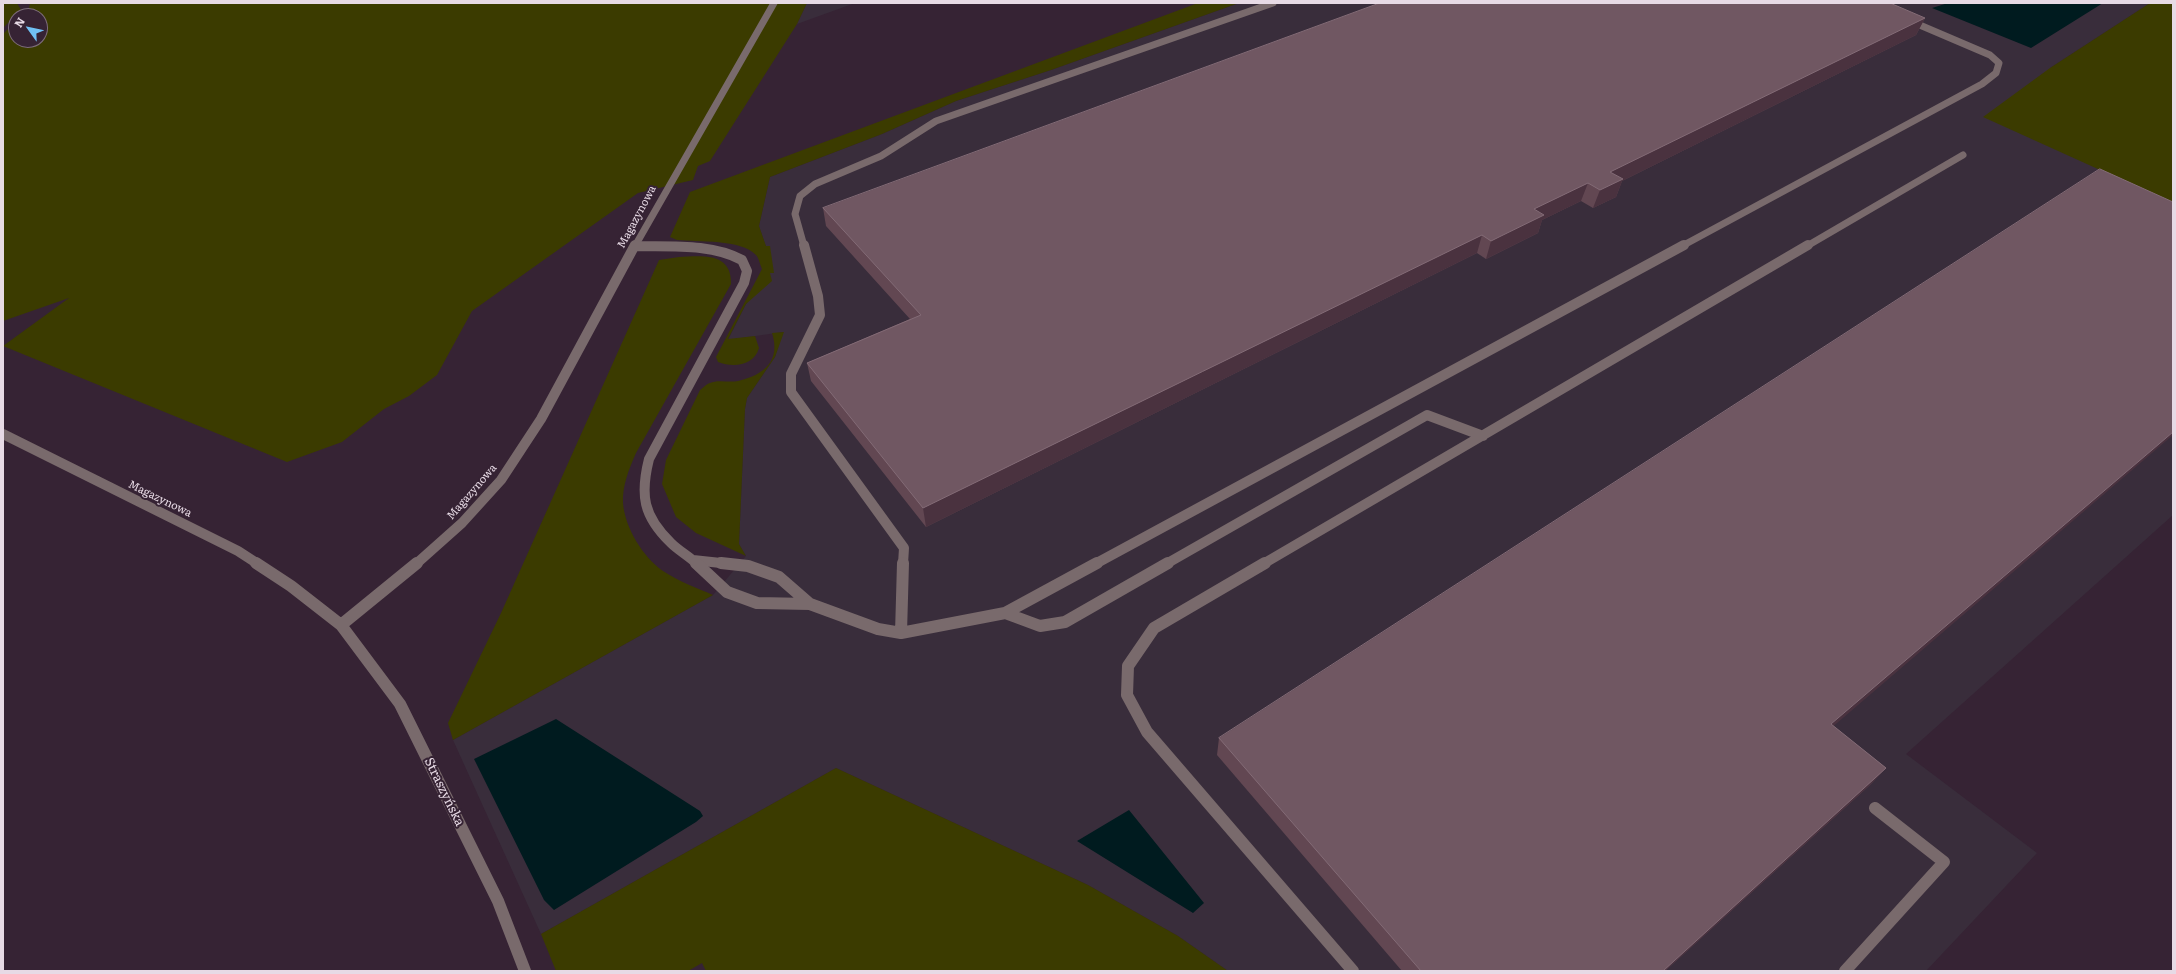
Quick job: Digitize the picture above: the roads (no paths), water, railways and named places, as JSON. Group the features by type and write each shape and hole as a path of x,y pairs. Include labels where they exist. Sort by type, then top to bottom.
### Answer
{"street":[{"name":"Magazynowa","path":"3,434 238,551 291,586 342,625 404,575 462,523 501,480 541,419 660,200 774,3"},
{"path":"901,633 904,548 791,392 791,374 820,316 818,296 795,214 800,196 815,184 881,156 936,121 1273,3"},
{"path":"635,246 713,250 730,254 742,260 747,271 744,283 649,459 643,482 645,504 654,524 671,543 693,560 727,592 757,603 810,604 878,629 901,633 1006,613 1982,84 1996,76 2000,70 1999,63 1979,49 1897,15"},
{"path":"1353,971 1148,732 1127,694 1128,666 1154,628 1963,155"},
{"path":"1006,613 1040,626 1065,622 1427,415 1483,436"},
{"path":"693,560 748,566 779,577 810,604"},
{"name":"Straszyńska","path":"342,625 400,704 498,901 525,971"},
{"path":"1845,971 1944,862 1875,808"}]}
